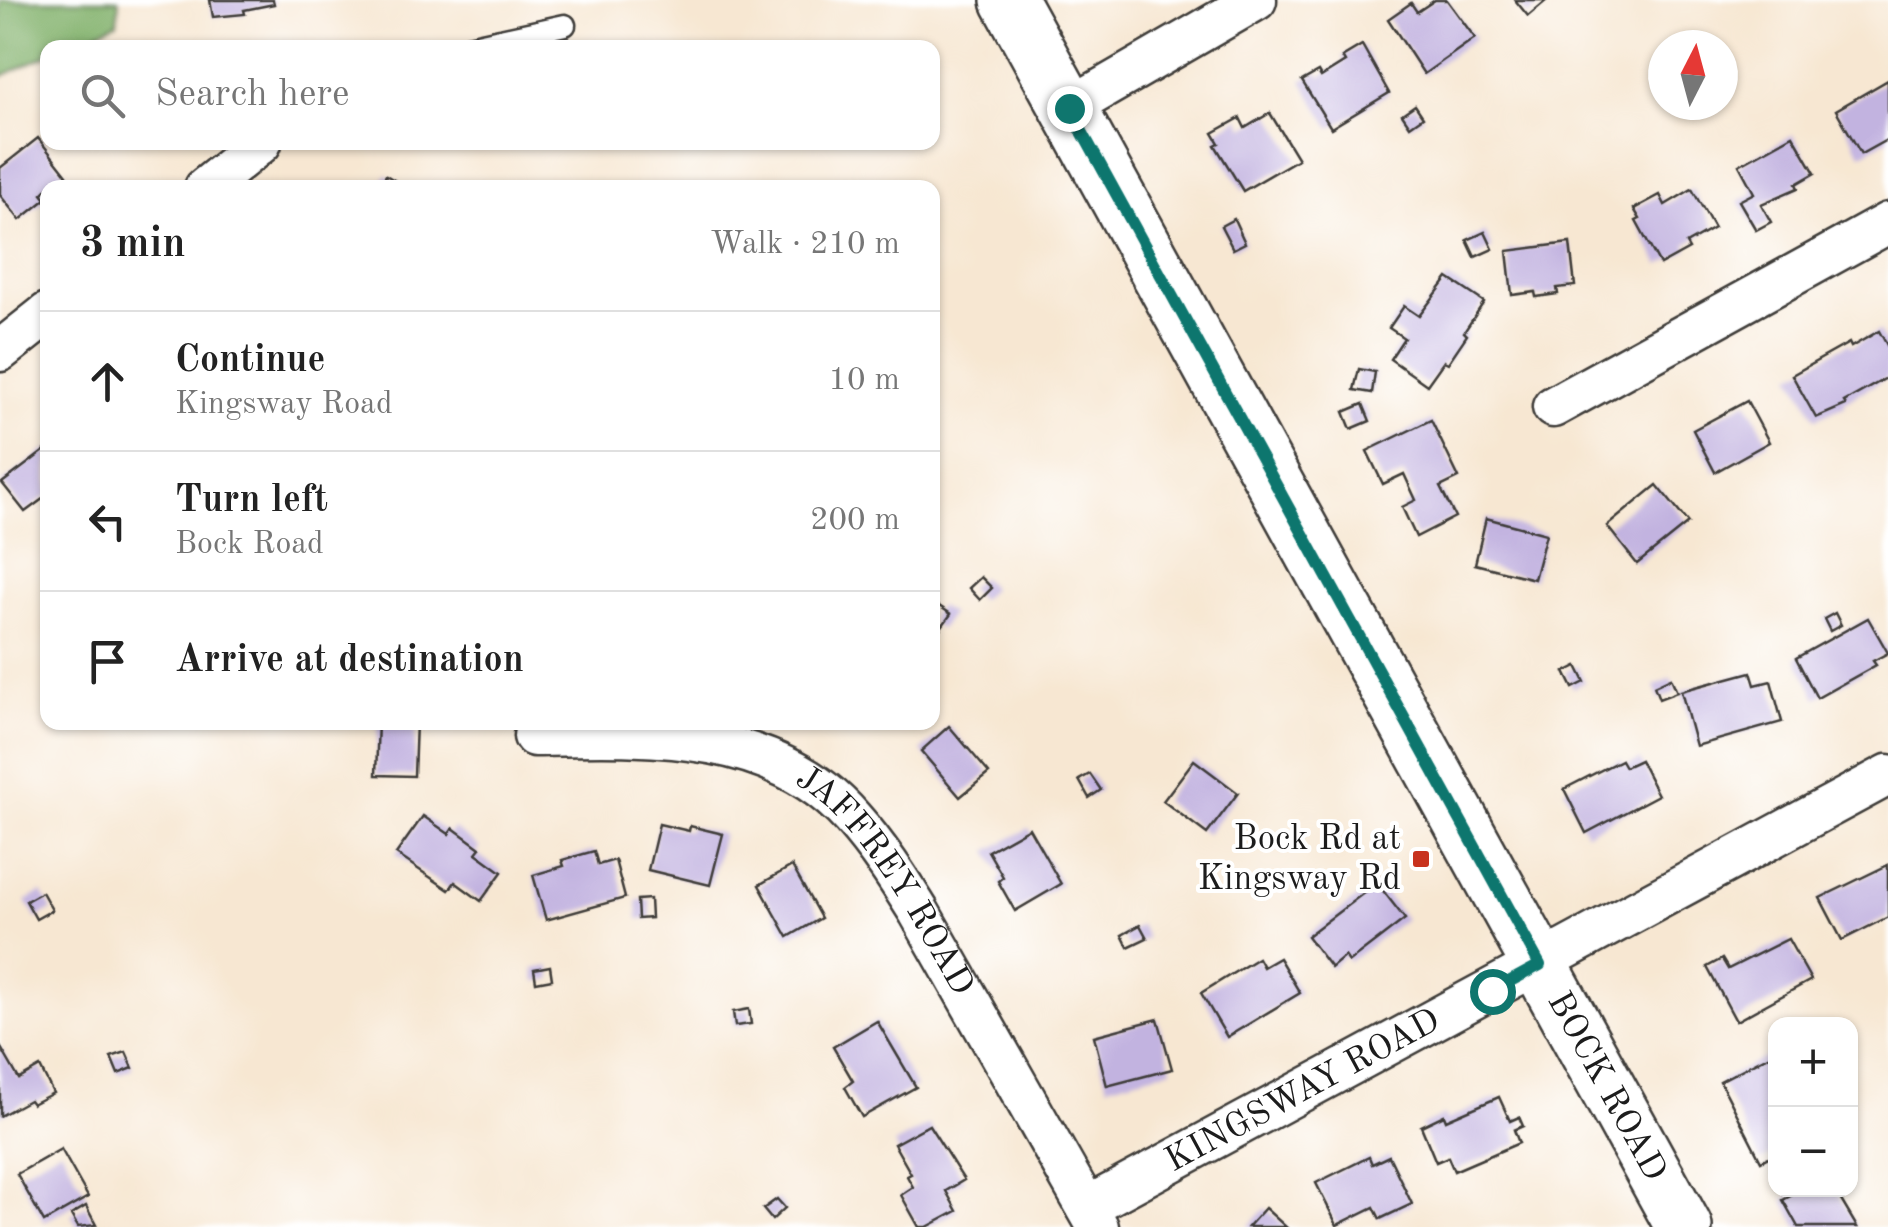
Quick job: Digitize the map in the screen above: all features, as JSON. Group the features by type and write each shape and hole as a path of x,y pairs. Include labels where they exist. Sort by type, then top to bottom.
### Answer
{"main road":[{"name":"BOCK ROAD","path":"1010,0 1684,1227"}],"street":[{"path":"1069,108 1256,0"},
{"path":"215,180 252,150"},
{"path":"1553,408 1888,223"},
{"path":"0,351 40,319"},
{"name":"JAFFREY ROAD","path":"534,736 644,736 717,743 782,766 850,815 895,873 919,912 1092,1217"},
{"name":"KINGSWAY ROAD","path":"1092,1217 1888,775"}],"lane":[{"path":"498,40 565,26"}],"green space":[{"path":"0,0 119,0 117,23 80,40 40,40 40,58 0,77"}],"building":[{"path":"210,0 273,0 274,4 244,10 245,14 213,17"},
{"path":"1435,0 1447,0 1475,38 1424,74 1388,19 1411,3 1417,12"},
{"path":"1515,0 1547,0 1528,16"},
{"path":"1362,45 1389,93 1331,128 1302,81 1318,72 1321,77"},
{"path":"1888,80 1888,139 1861,154 1836,110"},
{"path":"1415,105 1423,117 1410,126 1402,114"},
{"path":"1270,113 1298,159 1243,191 1215,145 1219,143 1213,133 1240,118 1245,128"},
{"path":"1793,135 1815,173 1796,184 1798,188 1761,204 1771,222 1756,230 1739,201 1754,193 1739,165"},
{"path":"38,138 40,150 47,150 67,175 60,180 40,180 40,204 20,220 0,195 0,168"},
{"path":"1692,189 1714,228 1686,244 1689,249 1660,265 1636,221 1640,219 1634,209 1660,195 1665,205"},
{"path":"1234,219 1245,243 1233,249 1221,226"},
{"path":"1485,232 1493,249 1475,257 1467,240"},
{"path":"1570,243 1575,286 1557,288 1558,294 1512,295 1507,251"},
{"path":"1448,278 1484,302 1448,363 1444,361 1427,385 1390,359 1404,338 1389,328 1404,306 1419,316"},
{"path":"1879,331 1888,347 1888,377 1844,402 1846,405 1816,418 1792,375"},
{"path":"1359,369 1375,372 1372,393 1354,390"},
{"path":"1747,401 1769,442 1715,472 1693,430"},
{"path":"1363,404 1370,421 1351,429 1344,412"},
{"path":"1431,420 1459,478 1440,487 1455,517 1416,537 1402,507 1416,500 1404,474 1383,484 1367,451"},
{"path":"40,454 40,501 25,512 2,483"},
{"path":"1657,485 1688,523 1637,564 1607,526"},
{"path":"1486,518 1546,534 1534,579 1475,564"},
{"path":"981,577 992,588 980,600 969,588"},
{"path":"940,607 951,614 940,629"},
{"path":"1835,613 1841,625 1830,631 1824,619"},
{"path":"1868,618 1888,653 1873,661 1876,665 1817,698 1796,658"},
{"path":"1577,666 1585,682 1573,688 1565,672"},
{"path":"1751,672 1755,685 1771,681 1782,722 1696,746 1681,691"},
{"path":"1671,678 1677,692 1659,699 1654,686"},
{"path":"949,726 989,773 960,797 921,751"},
{"path":"378,730 416,730 414,776 376,775"},
{"path":"1194,760 1238,793 1207,834 1163,801"},
{"path":"1621,760 1625,767 1640,760 1658,795 1586,833 1564,789"},
{"path":"1090,774 1101,790 1089,798 1079,780"},
{"path":"423,816 449,834 453,828 480,848 476,853 502,872 481,901 455,882 449,890 396,854"},
{"path":"659,824 723,834 710,885 648,870"},
{"path":"1029,828 1061,884 1015,911 998,881 1003,877 988,851"},
{"path":"594,851 598,865 615,860 625,898 546,920 533,875 564,866 562,860"},
{"path":"1888,865 1888,917 1842,940 1820,898"},
{"path":"792,866 821,918 788,937 759,885"},
{"path":"1377,883 1405,919 1349,962 1345,956 1331,968 1307,936"},
{"path":"42,892 52,910 36,919 26,901"},
{"path":"650,899 651,918 638,919 637,900"},
{"path":"1140,925 1147,938 1128,947 1122,935"},
{"path":"1788,939 1811,980 1736,1021 1707,967 1722,959 1728,969"},
{"path":"1258,958 1263,967 1279,958 1300,993 1227,1037 1201,993"},
{"path":"550,966 552,979 536,982 534,969"},
{"path":"749,1009 751,1024 735,1026 733,1012"},
{"path":"1158,1019 1172,1069 1107,1086 1094,1036"},
{"path":"877,1021 916,1087 862,1117 845,1087 853,1081 833,1047"},
{"path":"0,1046 19,1079 40,1067 53,1093 32,1104 29,1100 0,1116"},
{"path":"126,1052 133,1068 118,1074 111,1057"},
{"path":"1768,1056 1768,1157 1761,1161 1720,1081"},
{"path":"1499,1097 1510,1121 1519,1117 1523,1126 1514,1130 1519,1143 1454,1171 1448,1157 1436,1162 1421,1126 1444,1115 1446,1120"},
{"path":"929,1125 964,1180 946,1191 957,1211 927,1227 919,1227 901,1195 913,1187 907,1176 911,1174 894,1144"},
{"path":"61,1149 88,1197 44,1222 17,1174"},
{"path":"1389,1156 1412,1204 1380,1219 1374,1207 1337,1225 1316,1183 1369,1157 1372,1164"},
{"path":"1839,1197 1857,1227 1798,1227 1783,1200"},
{"path":"777,1199 785,1208 772,1220 763,1209"},
{"path":"86,1206 96,1225 78,1227 71,1215"},
{"path":"1265,1208 1286,1227 1248,1227"}],"place":[{"name":"Bock Rd at Kingsway Rd","path":"1421,859"}],"route":[{"path":"1069,108 1540,965 1492,991"}]}
